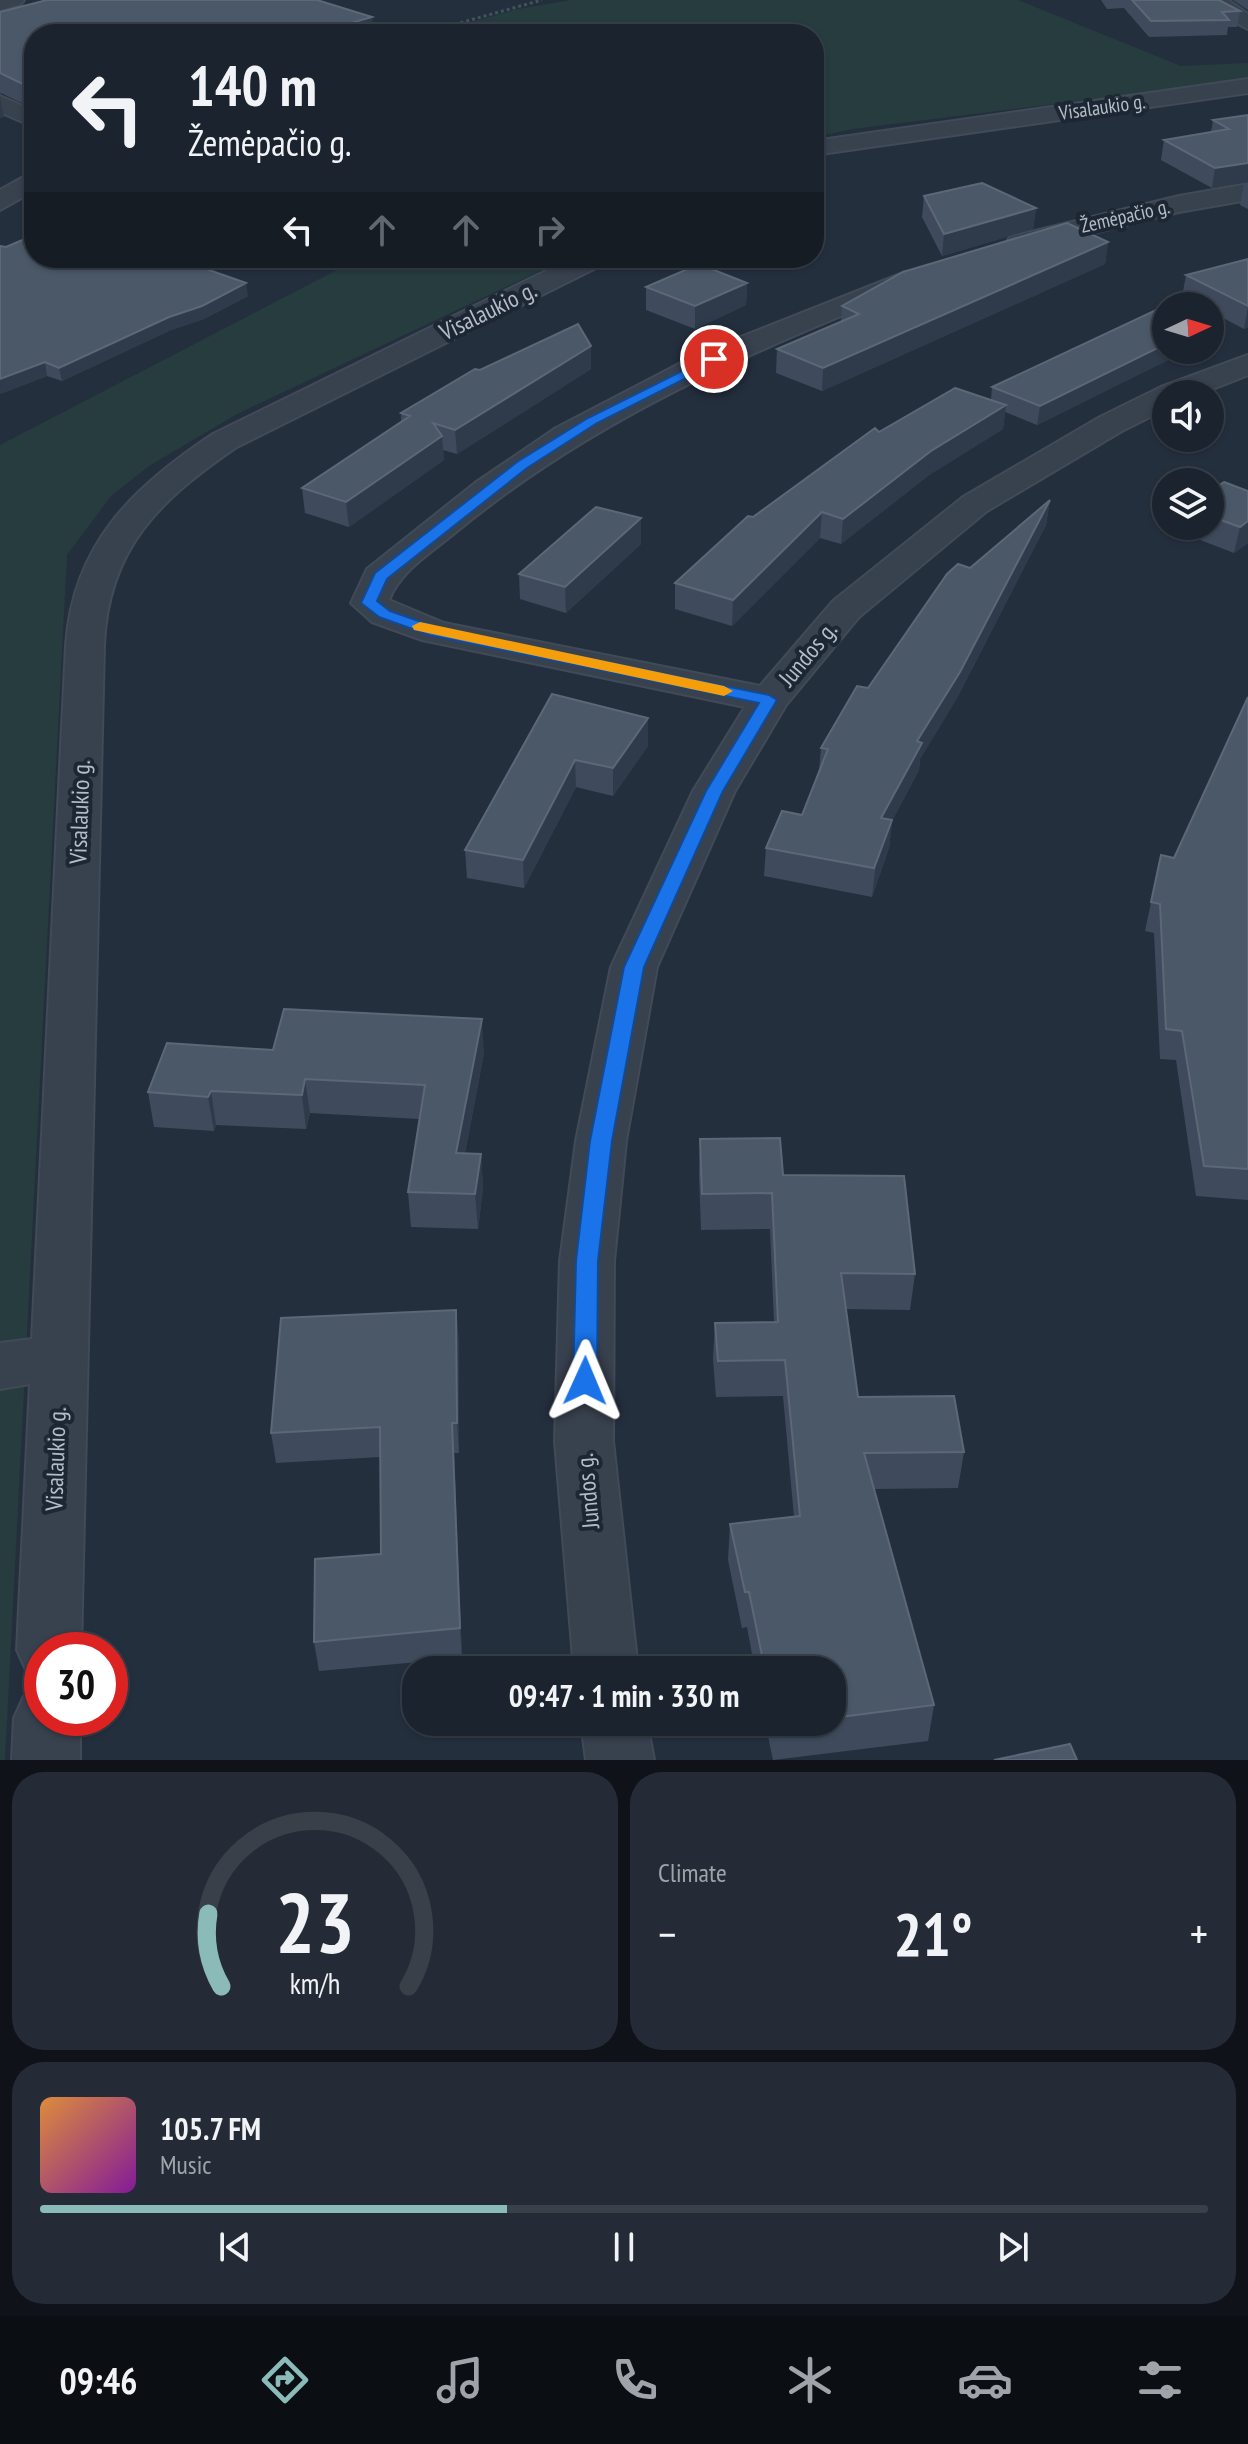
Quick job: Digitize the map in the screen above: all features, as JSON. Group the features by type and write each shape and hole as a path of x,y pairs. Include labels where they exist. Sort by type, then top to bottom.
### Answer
{"street":[{"path":"0,4 14,0"},
{"path":"1217,0 1227,11 1248,23"},
{"name":"Visalaukio g.","path":"824,147 1248,86"},
{"path":"0,103 24,115"},
{"path":"0,202 24,186"},
{"name":"Žemėpačio g.","path":"985,253 1073,228 1248,192"},
{"name":"Visalaukio g.","path":"50,1632 88,609 106,559 134,514 175,473 224,441 574,268"},
{"path":"769,700 435,632 385,614 369,603 380,577 522,465 593,420 669,379 759,339 929,271"},
{"path":"1207,380 1248,364"},
{"name":"Jundos g.","path":"605,1656 584,1441 587,1261 601,1141 634,967 714,791 769,700 846,609 975,504 1111,424 1152,404"},
{"path":"0,1366 59,1357"},
{"path":"46,1760 47,1736"},
{"path":"616,1736 620,1760"}],"path":[{"path":"456,24 542,0"}],"green space":[{"path":"571,0 1018,0 1181,66 1248,63 1248,80 824,135 824,24 464,24 518,9"},
{"path":"341,268 546,268 237,414 149,466 111,496 67,555 5,1760 0,1760 0,445"}],"building":[{"path":"47,0 317,0 372,17 348,24 24,24 24,85 0,73 0,12"},
{"path":"1132,0 1219,0 1240,11 1222,12 1229,20 1151,21"},
{"path":"1248,115 1248,163 1215,168 1164,140 1229,129 1213,120"},
{"path":"982,183 1036,208 944,234 924,196"},
{"path":"1067,223 1108,242 823,368 777,349 859,314 842,306 903,272"},
{"path":"24,239 24,268 203,268 246,283 202,306 169,317 59,368 45,362 0,379 0,246 6,247"},
{"path":"1248,259 1248,306 1224,292 1186,275"},
{"path":"690,268 709,268 747,283 695,306 646,287"},
{"path":"1152,312 1152,351 1040,406 992,387"},
{"path":"578,324 591,346 455,430 433,423 442,436 346,502 302,488 410,416 401,413 475,369 480,370"},
{"path":"955,388 1006,405 931,451 843,519 822,512 733,600 675,583 748,516 753,517 875,428 879,432"},
{"path":"1224,482 1248,491 1248,521 1240,527 1224,521"},
{"path":"1050,500 960,672 917,741 922,743 881,818 892,820 874,868 766,848 782,811 802,815 828,749 821,748 857,686 868,688 947,574 958,564 970,568"},
{"path":"596,507 641,518 565,587 519,574"},
{"path":"552,694 648,718 613,768 575,760 523,860 465,850"},
{"path":"1248,697 1248,1169 1204,1166 1182,1031 1166,1029 1160,904 1151,902 1161,855 1174,858"},
{"path":"284,1009 482,1019 456,1153 481,1154 475,1194 408,1192 425,1085 305,1079 302,1095 211,1091 208,1097 148,1092 167,1043 273,1050"},
{"path":"780,1138 783,1175 904,1176 915,1274 841,1273 858,1397 954,1396 964,1452 864,1453 934,1705 846,1716 846,1656 762,1656 730,1524 800,1516 785,1360 718,1361 715,1323 778,1322 772,1193 702,1194 700,1139"},
{"path":"456,1310 457,1423 452,1423 460,1628 314,1642 315,1559 381,1554 380,1427 271,1433 281,1318"},
{"path":"1070,1744 1077,1760 994,1760"}],"slow traffic":[{"path":"420,626 435,632 724,691"}],"route":[{"path":"585,1381 587,1261 601,1141 634,967 714,791 769,700 435,632 385,614 369,603 380,577 522,465 593,420 714,359"}]}
